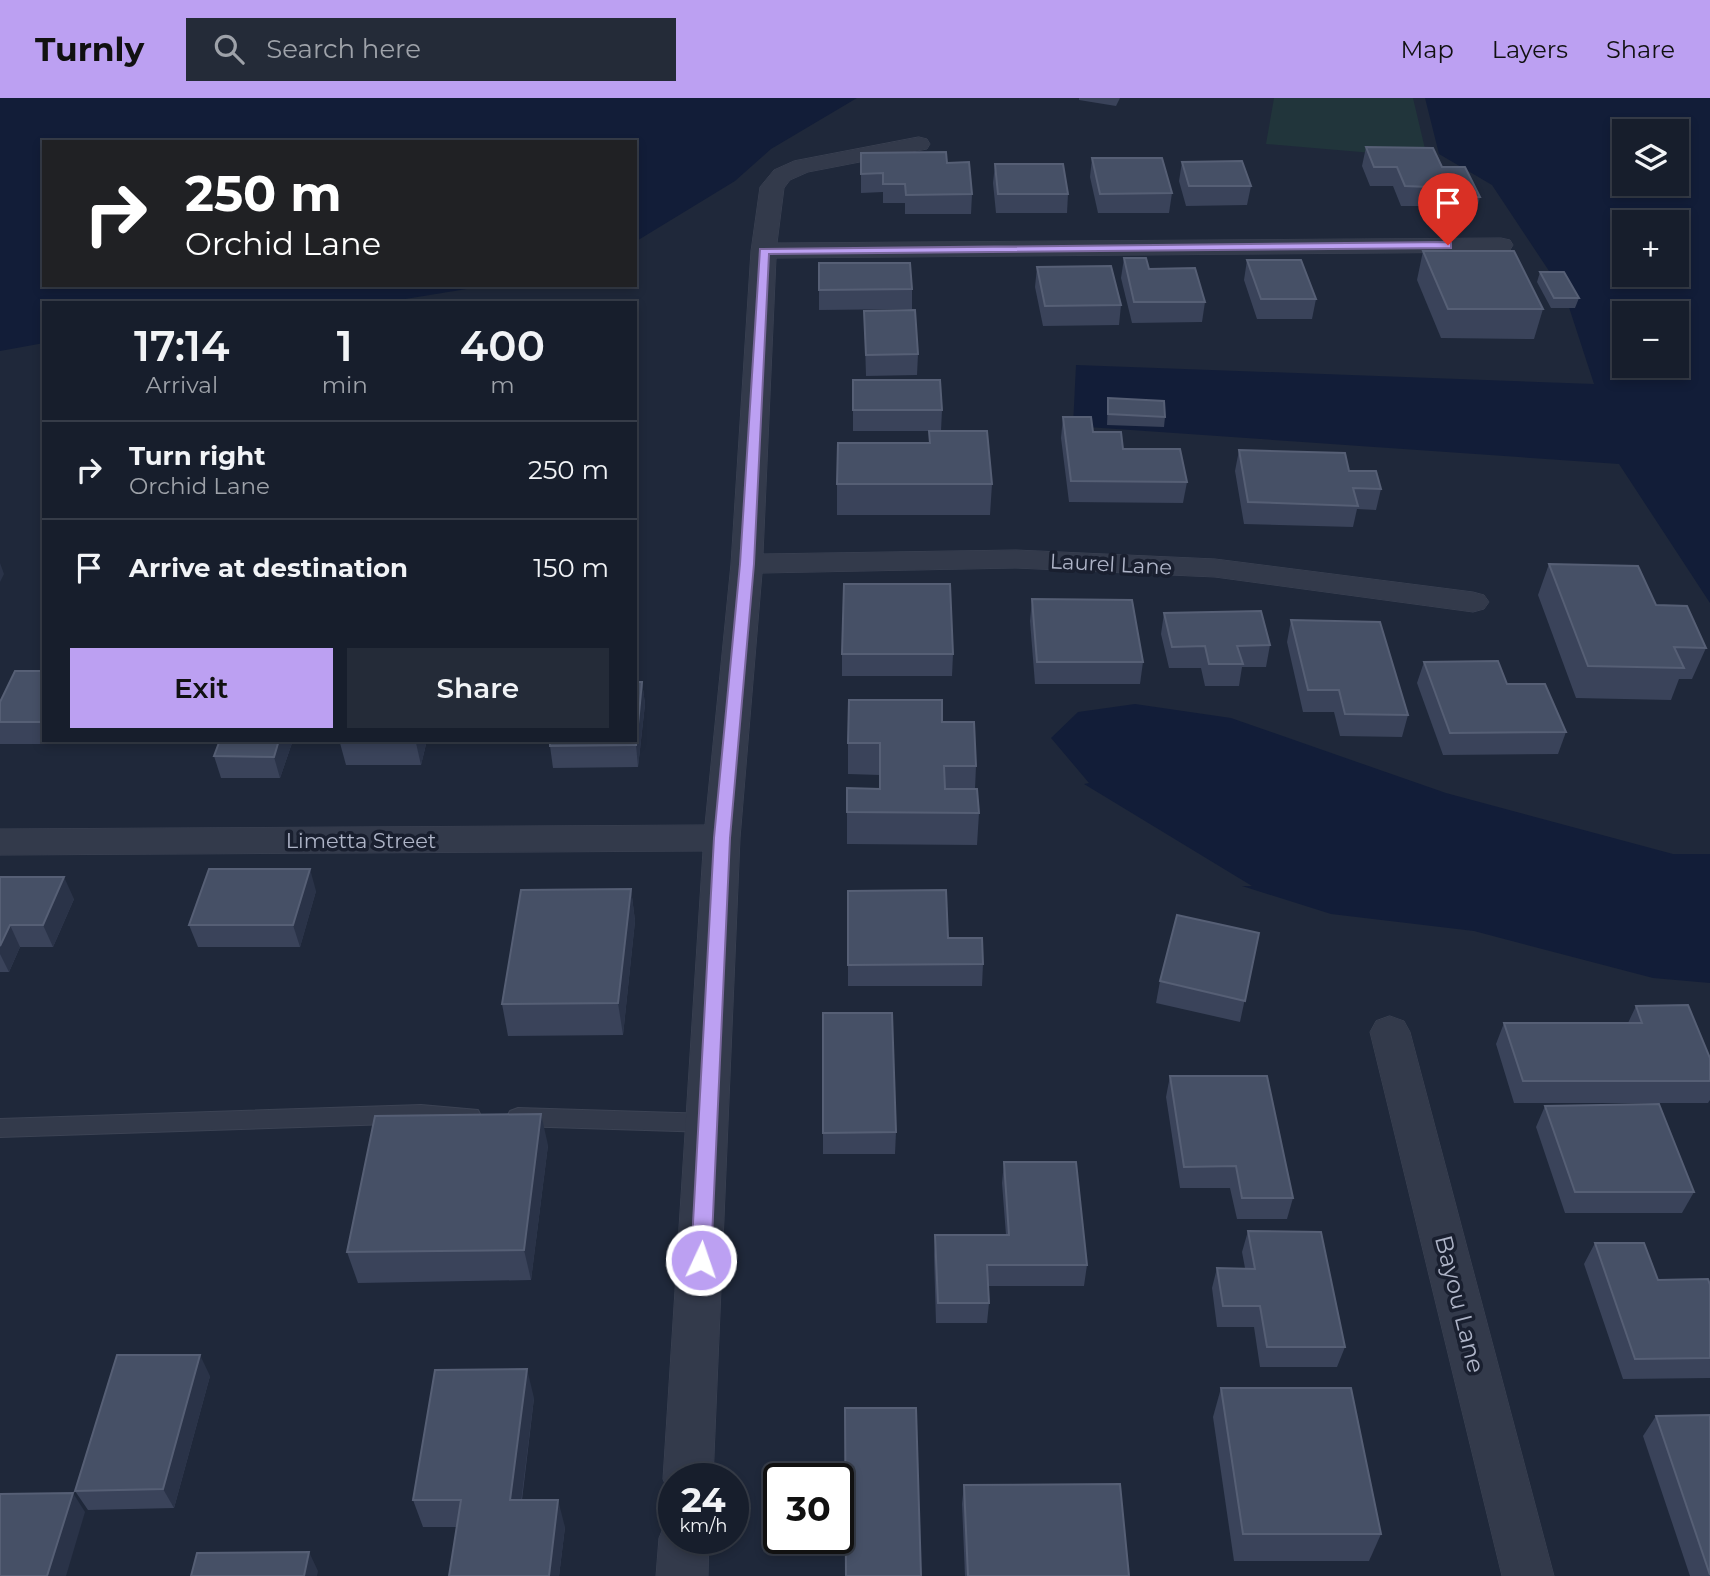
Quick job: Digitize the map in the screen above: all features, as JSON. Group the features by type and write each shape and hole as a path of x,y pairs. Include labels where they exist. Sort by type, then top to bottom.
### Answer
{"street":[{"path":"689,1463 722,838 747,564 764,251 772,187 782,175 802,166 919,144"},
{"path":"764,251 1501,245"},
{"name":"Laurel Lane","path":"747,564 1016,559 1214,568 1473,602"},
{"name":"Limetta Street","path":"0,842 722,838"},
{"name":"Bayou Lane","path":"1390,1032 1528,1576"},
{"path":"682,1576 683,1554"}],"lane":[{"path":"0,1128 422,1114 709,1123"}],"shaded area":[{"path":"1274,98 1413,98 1426,153 1431,158 1266,144"}],"water":[{"path":"0,98 857,98 771,149 735,181 637,241 637,140 42,140 42,287 479,287 393,301 42,301 42,343 0,351"},
{"path":"1425,98 1710,98 1710,603 1619,464 1073,426 1076,365 1594,384 1565,295 1492,185 1439,154"},
{"path":"1135,704 1231,718 1446,793 1673,854 1710,854 1710,983 1653,978 1474,931 1331,914 1242,886 1252,886 1084,784 1089,783 1051,738 1078,712"}],"building":[{"path":"1366,147 1433,148 1442,167 1465,167 1480,197 1433,197 1429,187 1405,186 1397,167 1374,167"},
{"path":"946,152 947,163 969,162 972,194 906,195 905,184 883,184 883,173 861,174 861,153"},
{"path":"1092,158 1162,158 1172,193 1100,194"},
{"path":"1242,161 1251,186 1189,186 1182,162"},
{"path":"995,164 1063,164 1068,194 998,194"},
{"path":"1423,251 1514,251 1543,309 1448,309"},
{"path":"1124,258 1146,258 1149,269 1195,268 1205,302 1134,302"},
{"path":"1247,260 1301,260 1316,299 1261,299"},
{"path":"819,263 910,263 912,289 819,290"},
{"path":"1111,266 1121,305 1045,306 1037,267"},
{"path":"1540,272 1564,272 1579,298 1554,298"},
{"path":"915,310 918,354 866,355 864,311"},
{"path":"853,380 940,380 942,410 853,410"},
{"path":"1108,398 1164,401 1165,417 1108,414"},
{"path":"1063,417 1091,417 1093,432 1121,432 1123,449 1180,449 1187,482 1071,481"},
{"path":"929,431 987,431 992,484 837,484 838,443 930,443"},
{"path":"1239,450 1345,453 1349,471 1376,471 1381,489 1353,488 1358,506 1248,502"},
{"path":"1549,564 1638,566 1656,605 1687,606 1706,648 1674,647 1684,668 1588,666"},
{"path":"844,584 950,584 953,654 842,654"},
{"path":"1032,599 1132,600 1143,662 1037,662"},
{"path":"1261,611 1270,645 1237,646 1243,664 1209,664 1205,646 1172,647 1164,613"},
{"path":"1291,620 1380,622 1408,715 1345,714 1339,690 1308,690"},
{"path":"1498,661 1507,684 1545,684 1566,732 1450,733 1424,662"},
{"path":"15,671 42,671 42,722 0,722 0,702"},
{"path":"637,682 642,682 637,734"},
{"path":"849,700 942,700 942,722 974,722 976,766 944,766 945,789 977,789 979,813 847,812 847,788 880,789 880,743 848,743"},
{"path":"219,742 278,742 274,757 214,756"},
{"path":"340,742 416,742 416,743"},
{"path":"550,742 636,742 636,745 550,746"},
{"path":"209,869 310,869 293,925 189,925"},
{"path":"0,877 64,877 43,925 10,925 0,946"},
{"path":"631,889 618,1003 502,1004 521,890"},
{"path":"946,890 948,938 982,938 983,964 848,965 848,891"},
{"path":"1177,915 1259,933 1245,1001 1160,981"},
{"path":"1688,1005 1710,1058 1710,1081 1523,1081 1504,1023 1642,1023 1636,1006"},
{"path":"823,1013 892,1013 896,1132 823,1133"},
{"path":"1170,1076 1267,1076 1293,1198 1242,1198 1236,1166 1184,1167"},
{"path":"1659,1104 1694,1192 1575,1192 1545,1106"},
{"path":"541,1114 524,1250 347,1252 375,1116"},
{"path":"1004,1162 1076,1162 1087,1265 987,1265 989,1303 938,1303 935,1235 1009,1235"},
{"path":"1248,1231 1321,1232 1345,1347 1267,1347 1260,1306 1223,1306 1217,1268 1255,1269"},
{"path":"1595,1243 1644,1243 1658,1280 1708,1279 1710,1358 1635,1359"},
{"path":"117,1355 200,1355 163,1489 75,1491"},
{"path":"527,1369 510,1500 558,1500 549,1576 449,1576 461,1500 413,1500 435,1370"},
{"path":"1221,1388 1351,1388 1381,1534 1243,1534"},
{"path":"845,1408 916,1408 921,1576 846,1576 846,1554 854,1554 854,1463 845,1463"},
{"path":"1710,1415 1710,1575 1656,1416"},
{"path":"1120,1484 1129,1576 968,1576 964,1485"},
{"path":"73,1493 47,1576 0,1576 0,1494"},
{"path":"309,1552 304,1576 191,1576 197,1553"}],"route":[{"path":"701,1260 722,838 747,564 764,251 1448,245"}]}
